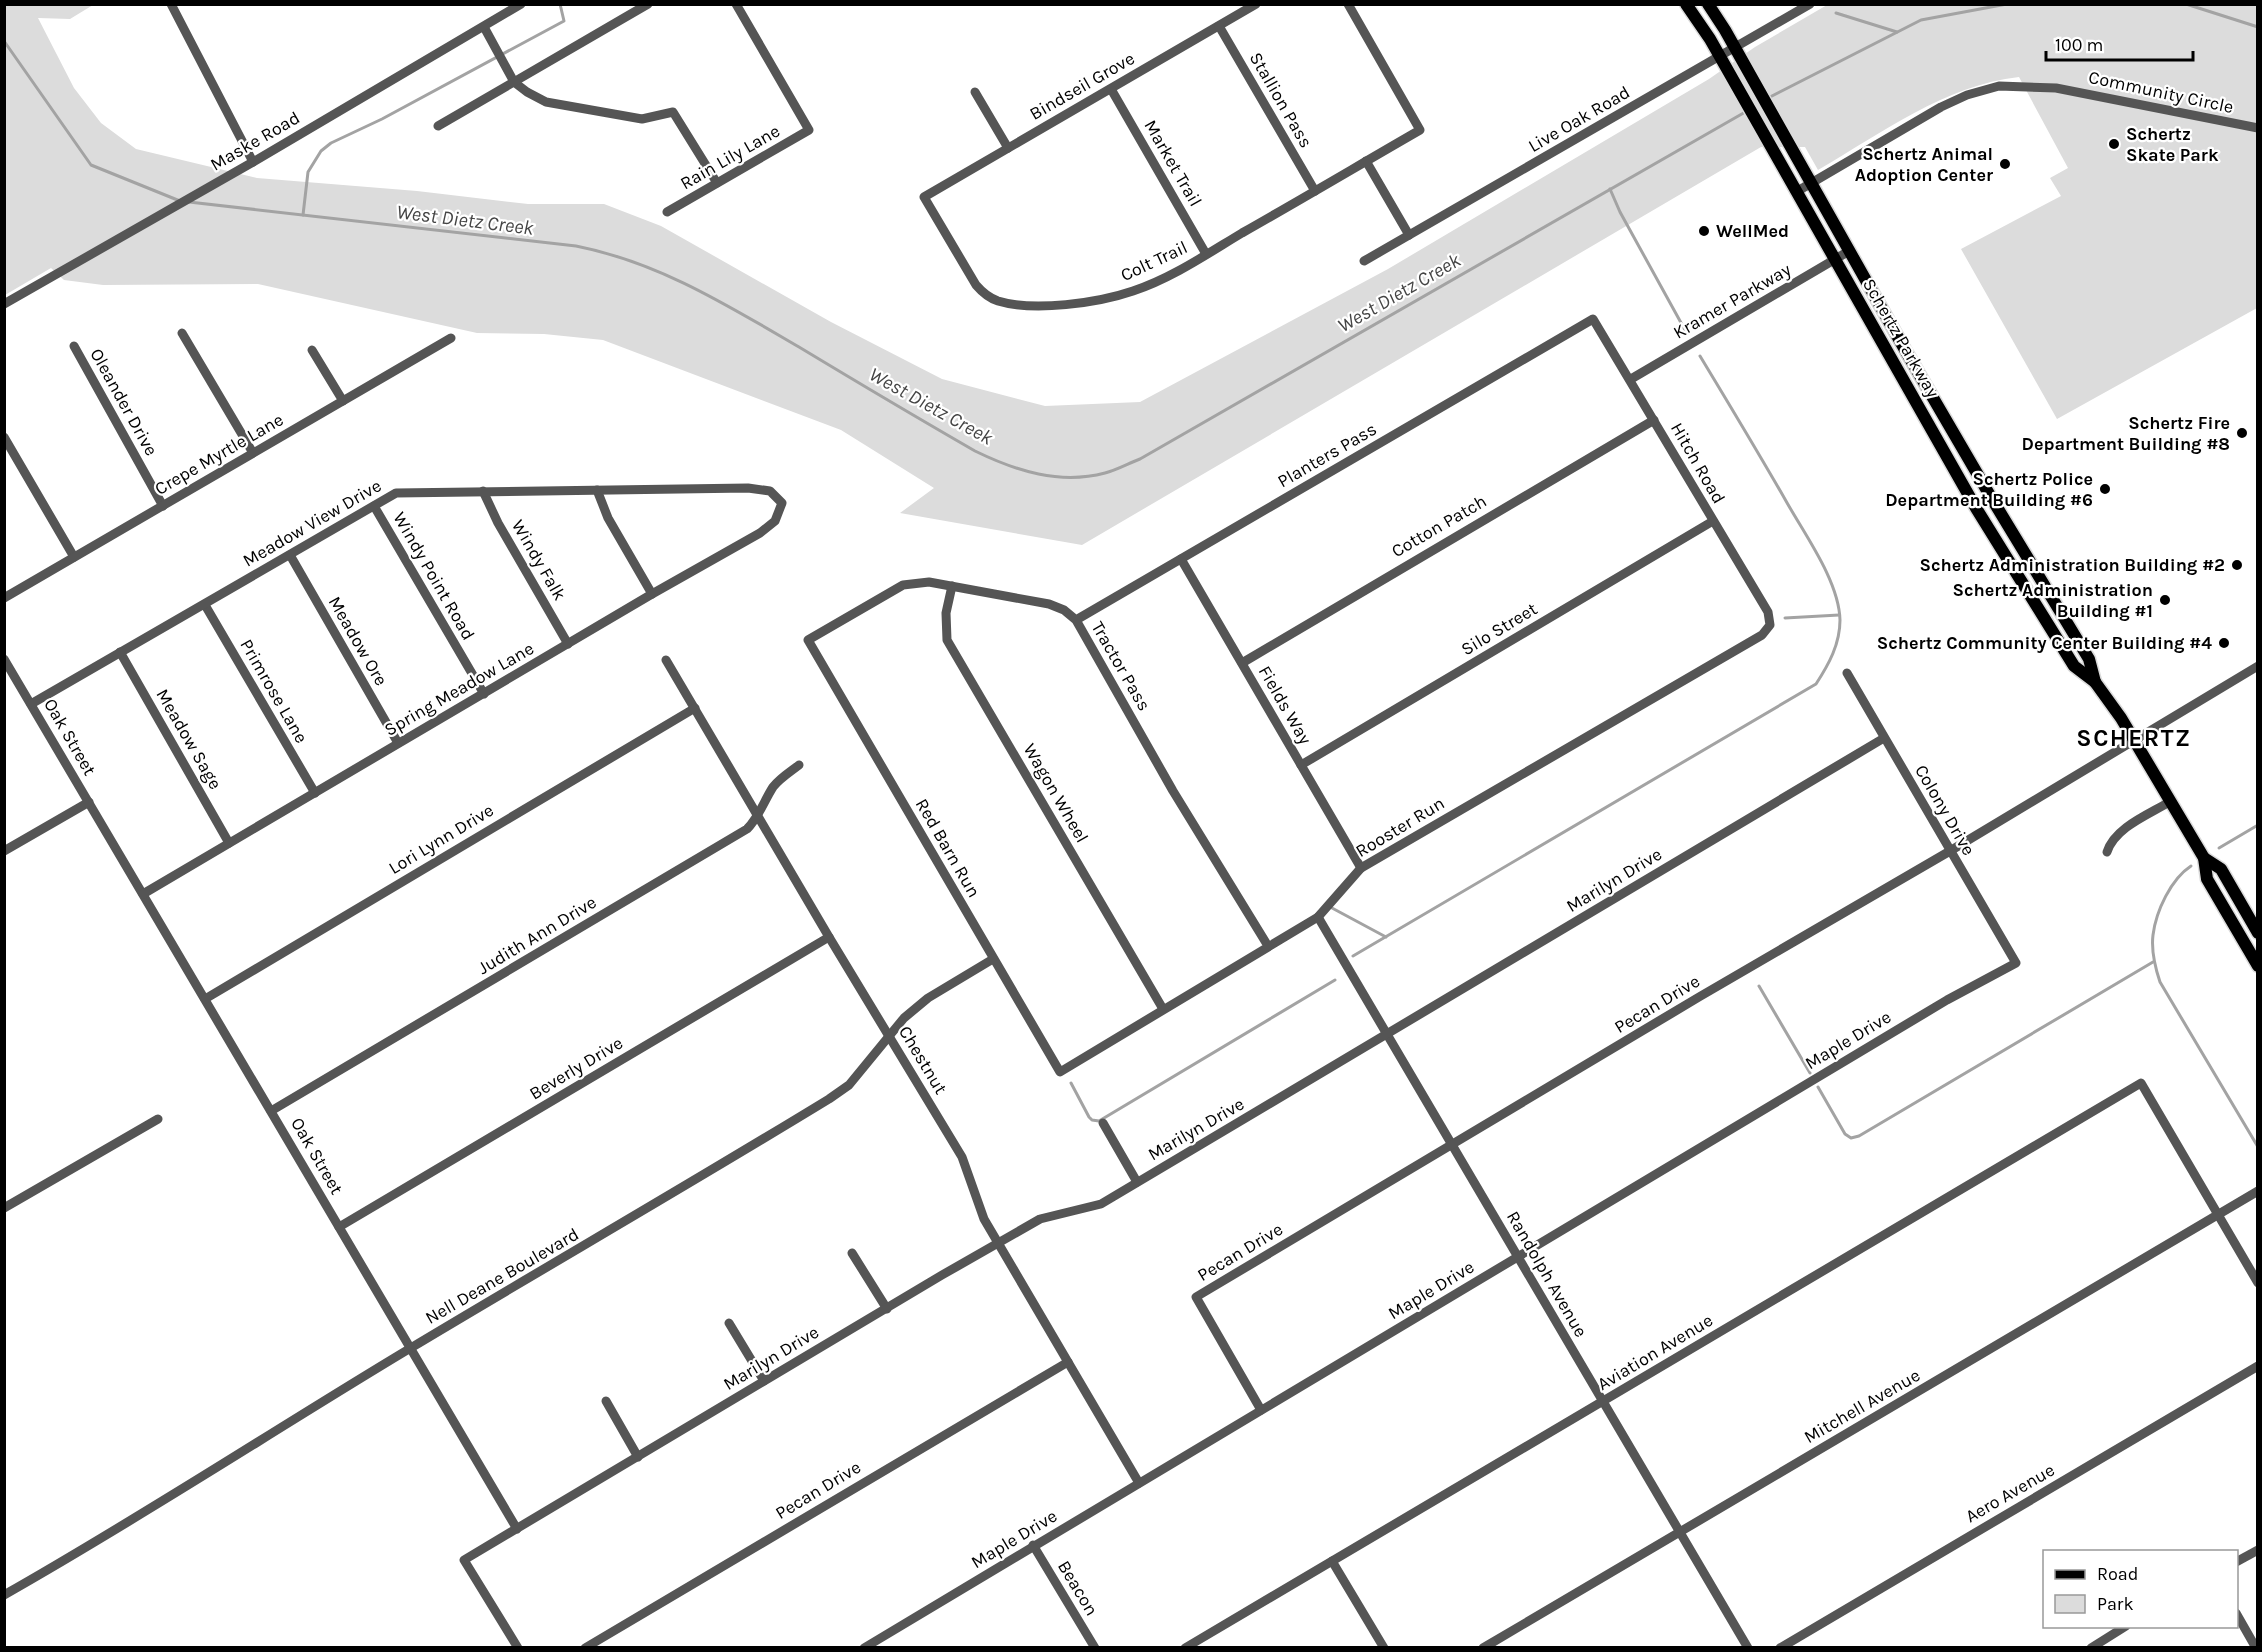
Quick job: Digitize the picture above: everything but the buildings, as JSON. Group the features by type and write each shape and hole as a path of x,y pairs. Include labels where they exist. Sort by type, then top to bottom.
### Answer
{"main road":[{"name":"Schertz Parkway","path":"1686,4 1720,57 1976,507 2056,639 2074,666 2095,682 2135,740 2204,858 2207,879 2258,966"},
{"name":"Schertz Parkway","path":"1708,4 1736,48 1957,440 2089,659 2095,682"},
{"path":"1865,310 1878,302"},
{"path":"1890,357 1904,348"},
{"path":"1943,448 1957,440"},
{"path":"1976,507 1992,499"},
{"path":"2031,596 2047,588"},
{"path":"2056,639 2072,631"},
{"name":"Schertz Parkway","path":"2204,858 2221,869 2258,933"}],"street":[{"path":"171,4 253,162"},
{"name":"Maske Road","path":"4,304 253,162 521,4"},
{"path":"438,126 648,4"},
{"name":"Rain Lily Lane","path":"667,212 809,130 736,4"},
{"name":"Bindseil Grove","path":"924,197 1256,4"},
{"name":"Colt Trail","path":"924,197 976,285 991,298 1006,302 1058,305 1108,298 1156,282 1420,130 1348,4"},
{"name":"Live Oak Road","path":"1364,261 1810,4"},
{"name":"Stallion Pass","path":"1219,26 1315,191"},
{"path":"483,27 514,82 546,102 642,119 673,112 717,183"},
{"name":"Community Circle","path":"1796,192 1941,106 1967,95 1999,86 2056,88 2258,128"},
{"name":"Market Trail","path":"1111,88 1206,254"},
{"path":"975,92 1008,148"},
{"path":"1366,161 1409,235"},
{"name":"Kramer Parkway","path":"1631,379 1850,251"},
{"name":"Hitch Road","path":"1593,319 1631,379 1768,612 1770,625"},
{"name":"Planters Pass","path":"1076,620 1593,319"},
{"path":"182,333 253,453"},
{"name":"Crepe Myrtle Lane","path":"4,597 451,339"},
{"name":"Oleander Drive","path":"74,346 163,506"},
{"path":"312,350 343,401"},
{"name":"Cotton Patch","path":"1242,663 1654,420"},
{"path":"4,436 74,557"},
{"name":"Meadow View Drive","path":"31,704 396,493 748,488 770,491 782,503"},
{"path":"597,490 608,518 652,594"},
{"name":"Windy Falk","path":"483,491 498,523 568,644"},
{"name":"Spring Meadow Lane","path":"143,894 759,533 775,520 782,503"},
{"name":"Windy Point Road","path":"374,506 484,694"},
{"name":"Silo Street","path":"1301,765 1713,521"},
{"name":"Meadow Ore","path":"290,555 398,743"},
{"name":"Fields Way","path":"1181,559 1361,868"},
{"name":"Tractor Pass","path":"808,640 903,585 929,582 1049,604 1064,610 1076,620 1173,791 1268,946"},
{"name":"Wagon Wheel","path":"952,586 946,613 947,640 1163,1009"},
{"name":"Primrose Lane","path":"205,605 315,793"},
{"name":"Rooster Run","path":"1060,1072 1318,917 1361,868 1762,635 1770,625"},
{"name":"Red Barn Run","path":"808,640 1060,1072"},
{"name":"Meadow Sage","path":"120,652 229,843"},
{"name":"Oak Street","path":"4,658 517,1529"},
{"name":"Chestnut","path":"666,660 829,937 962,1156 972,1180 980,1210 1139,1483"},
{"path":"2135,740 2258,666"},
{"name":"Colony Drive","path":"1848,673 2016,963"},
{"name":"Lori Lynn Drive","path":"205,999 695,708"},
{"name":"Marilyn Drive","path":"517,1529 1040,1219 1101,1204 1884,738"},
{"name":"Pecan Drive","path":"1261,1410 1196,1297 2135,740"},
{"name":"Judith Ann Drive","path":"271,1112 747,829 773,788 783,776 799,765"},
{"path":"2107,852 2110,842 2121,832 2171,801"},
{"path":"4,851 89,802"},
{"path":"2207,879 2221,869"},
{"name":"Randolph Avenue","path":"1318,917 1748,1647"},
{"path":"2244,942 2258,933"},
{"name":"Beverly Drive","path":"339,1227 829,937"},
{"name":"Nell Deane Boulevard","path":"4,1595 95,1543 411,1348 674,1194 829,1099 849,1085 904,1018 928,998 993,959"},
{"name":"Maple Drive","path":"864,1647 1947,1000 2016,963"},
{"name":"Aviation Avenue","path":"1185,1647 1517,1450 1604,1402 2141,1083 2218,1216"},
{"path":"4,1208 158,1119"},
{"path":"1103,1123 1137,1182"},
{"name":"Mitchell Avenue","path":"1483,1647 2258,1191"},
{"path":"2218,1216 2258,1283"},
{"path":"852,1253 887,1309"},
{"path":"729,1323 764,1381"},
{"name":"Pecan Drive","path":"585,1647 1068,1362"},
{"name":"Aero Avenue","path":"1780,1647 2258,1366"},
{"path":"606,1401 638,1457"},
{"path":"517,1529 464,1560 518,1647"},
{"name":"Beacon","path":"1034,1545 1095,1647"},
{"path":"2238,1561 2258,1550"},
{"path":"1332,1561 1383,1647"},
{"path":"2238,1616 2256,1647"},
{"path":"2091,1647 2123,1628"}],"green space":[{"path":"5,5 93,5 70,19 38,18 74,88 101,123 136,149 257,178 417,191 528,204 604,204 661,226 831,322 942,379 1045,406 1140,402 1388,269 1709,79 1755,47 1827,5 2257,5 2257,308 2057,419 1961,249 2061,196 2050,178 2068,168 2019,77 1992,82 1940,100 1890,126 1818,170 1805,147 1761,147 1082,545 900,513 934,488 841,430 603,340 544,334 477,333 258,284 103,285 64,280 51,268 5,295"}],"waterway":[{"path":"303,215 308,172 321,151 331,143 382,119 564,21 560,4"},
{"name":"West Dietz Creek","path":"1768,98 1921,20 2007,4"},
{"name":"West Dietz Creek","path":"2186,4 2258,27"},
{"path":"1836,13 1897,32"},
{"name":"West Dietz Creek","path":"4,41 91,165 180,201"},
{"name":"West Dietz Creek","path":"189,202 576,246 606,253 664,274 718,301 975,451 1022,470 1055,477 1071,477 1105,473 1140,459 1747,111"},
{"path":"1610,189 1620,212 1685,330"},
{"path":"1353,956 1816,684 1825,669 1833,654 1840,629 1834,590 1811,543 1700,356"},
{"path":"1785,618 1839,615"},
{"path":"2219,848 2258,825"},
{"path":"2191,866 2171,887 2157,916 2153,941 2155,965 2160,982 2258,1147"},
{"path":"1332,908 1386,937"},
{"path":"1818,1087 1845,1134 1851,1138 1859,1136 2153,962"},
{"path":"1071,1083 1089,1117 1099,1121 1335,980"},
{"path":"1759,986 1810,1073"}],"place":[{"name":"Schertz Skate Park","path":"2114,144"},
{"name":"Schertz Animal Adoption Center","path":"2005,164"},
{"name":"WellMed","path":"1704,231"},
{"name":"Schertz Fire Department Building #8","path":"2242,433"},
{"name":"Schertz Police Department Building #6","path":"2105,489"},
{"name":"Schertz Administration Building #2","path":"2237,565"},
{"name":"Schertz Administration Building #1","path":"2165,600"},
{"name":"Schertz Community Center Building #4","path":"2224,643"}],"district":[{"name":"SCHERTZ","path":"2134,738"}]}
